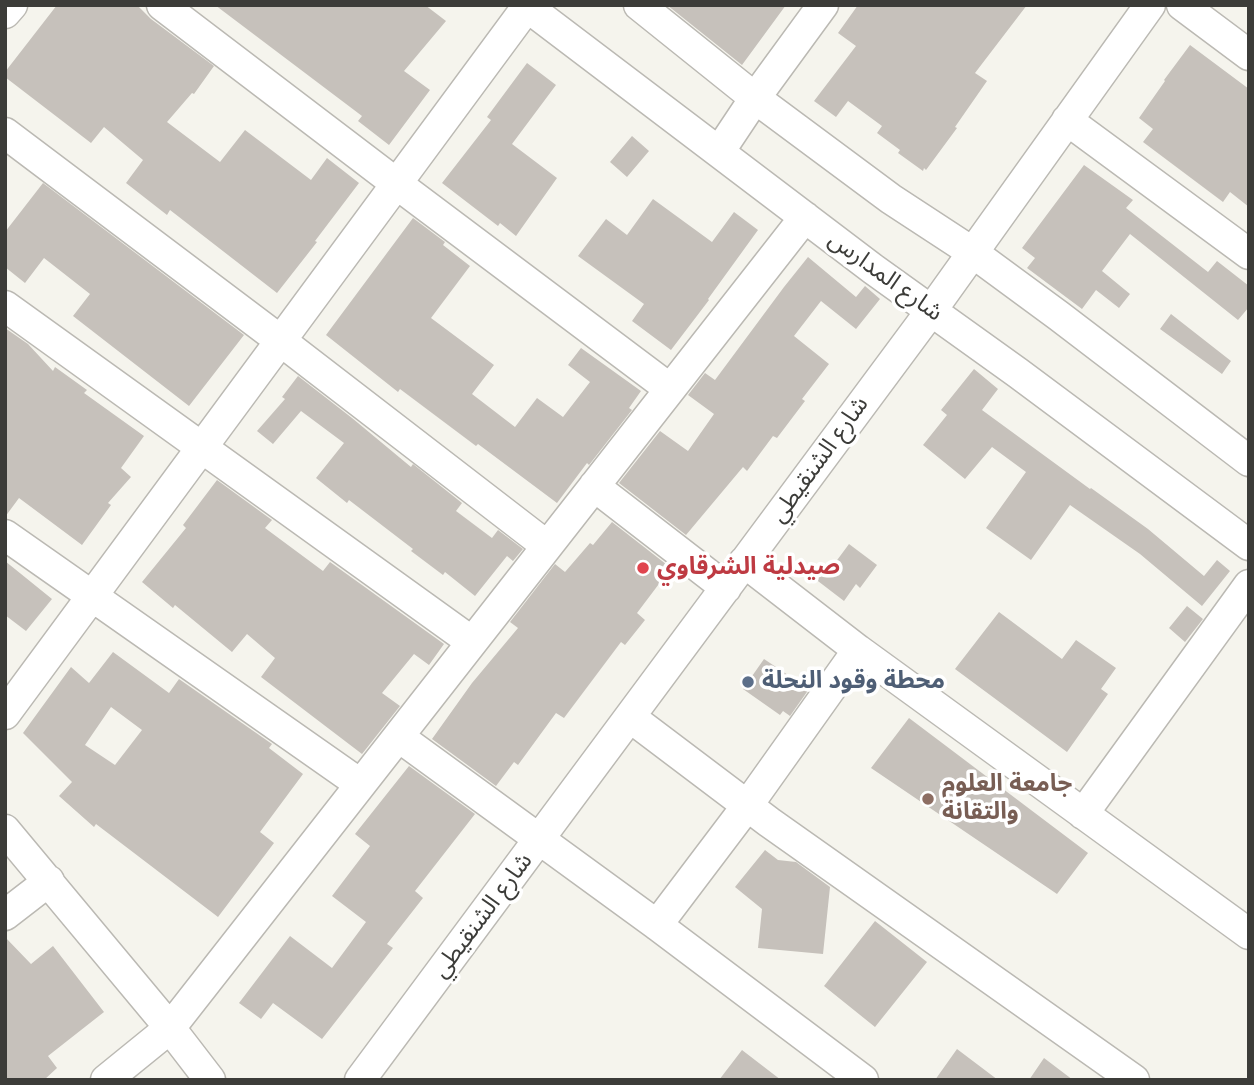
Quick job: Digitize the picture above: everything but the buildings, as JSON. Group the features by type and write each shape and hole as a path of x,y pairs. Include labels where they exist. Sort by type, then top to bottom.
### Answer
{"street":[{"path":"5,13 12,5"},
{"path":"162,5 670,389"},
{"path":"639,5 755,98 891,199 972,252 1249,460"},
{"path":"719,152 823,5"},
{"name":"شارع الشنقيطي","path":"360,1080 931,311 1150,5"},
{"path":"1182,5 1249,55"},
{"path":"5,714 397,184 537,9"},
{"name":"شارع المدارس","path":"537,9 805,217 1249,545"},
{"path":"1067,120 1249,254"},
{"path":"5,133 547,546"},
{"path":"106,1080 170,1028 805,217"},
{"path":"5,306 472,642"},
{"path":"594,486 726,588"},
{"path":"5,535 360,784"},
{"path":"744,562 858,650 1249,934"},
{"path":"1083,814 1249,585"},
{"path":"657,925 747,806 858,650"},
{"path":"630,717 747,806 1134,1080"},
{"path":"399,737 657,925 863,1080"},
{"path":"5,830 210,1080"},
{"path":"5,915 48,881"}],"place":[{"name":"صيدلية الشرقاوي","path":"643,568"},
{"name":"محطة وقود النحلة","path":"748,682"},
{"name":"جامعة العلوم والتقانة","path":"928,799"}]}
